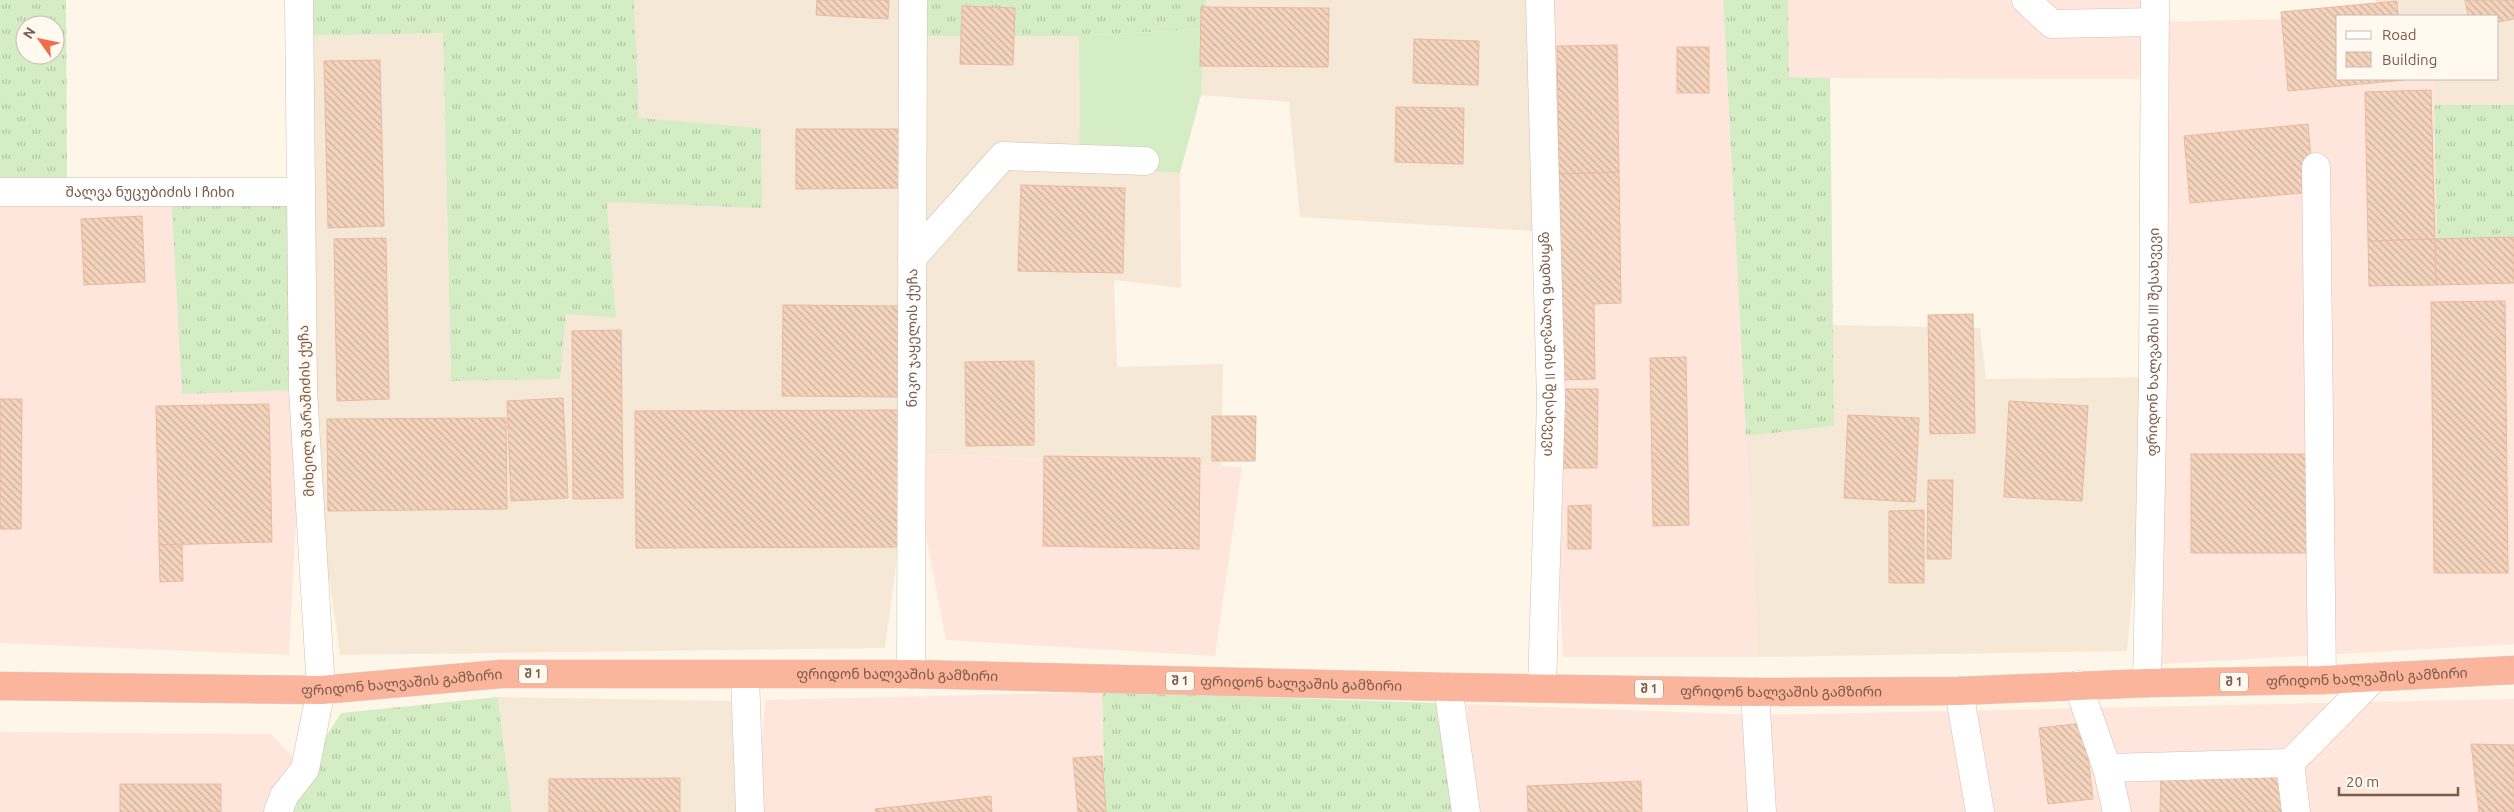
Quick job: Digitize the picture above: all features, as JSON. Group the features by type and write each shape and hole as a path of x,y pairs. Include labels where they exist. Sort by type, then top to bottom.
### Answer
{"highway":[{"name":"ფრიდონ ხალვაშის გამზირი","path":"0,686 322,690 501,674 745,676 911,674 1448,687 1542,687 1755,692 1959,691 2078,685 2322,680 2514,670"}],"street":[{"name":"მიხეილ შარაშიძის ქუჩა","path":"278,812 284,796 305,769 322,690 303,390 300,0"},
{"name":"ნიკო ჯაყელის ქუჩა","path":"911,674 913,0"},
{"name":"ფრიდონ ხალვაშის II შესახვევი","path":"1540,0 1551,401 1542,687"},
{"path":"2026,0 2052,24 2155,11"},
{"name":"ფრიდონ ხალვაშის III შესახვევი","path":"2147,683 2153,368 2155,11"},
{"path":"912,258 1003,156 1145,161"},
{"path":"2316,167 2322,680"},
{"name":"შალვა ნუცუბიძის I ჩიხი","path":"0,192 300,192"},
{"path":"745,676 750,812"},
{"path":"2107,768 2290,763 2375,677"},
{"path":"2078,685 2107,768 2117,812"},
{"path":"1448,687 1466,812"},
{"path":"1959,691 1980,812"},
{"path":"1755,692 1762,812"},
{"path":"2290,763 2296,812"}],"shaded area":[{"path":"634,0 913,0 913,36 1079,36 1081,167 1180,173 1181,288 1114,280 1117,367 1223,364 1221,466 911,453 885,648 340,655 303,390 300,36 443,33 451,381 566,314 616,318 607,202 761,129 639,119"},
{"path":"1206,0 1540,0 1546,232 1300,217 1289,102 1201,95"},
{"path":"1540,0 1723,0 1758,657 1563,657 1551,401"},
{"path":"1788,0 2155,0 2155,22 2336,18 2336,80 2434,80 2437,243 2514,240 2514,644 2162,664 2155,79 1789,78"},
{"path":"2376,0 2514,0 2514,105 2434,105 2434,80 2499,80 2499,15 2377,15"},
{"path":"0,192 171,192 303,390 289,655 0,643"},
{"path":"1832,325 1980,328 1986,379 2153,377 2127,651 1758,657 1746,436 1834,426"},
{"path":"910,453 1242,467 1215,656 946,640"},
{"path":"1102,692 1105,812 757,812 765,700"},
{"path":"498,697 731,701 744,812 512,812"},
{"path":"2514,699 2514,812 1475,812 1466,704 1761,715"},
{"path":"0,732 271,734 305,769 278,812 0,812"}],"green space":[{"path":"0,0 66,0 67,192 0,192"},
{"path":"299,0 634,0 639,118 761,128 762,208 607,202 616,318 566,314 560,379 451,381 443,33 300,36"},
{"path":"913,0 1206,0 1204,29 1079,36 913,36"},
{"path":"1723,0 1788,0 1789,77 1830,78 1834,426 1746,436"},
{"path":"1204,29 1201,95 1180,173 1080,167 1079,36"},
{"path":"2434,105 2514,105 2514,240 2437,243"},
{"path":"171,192 300,192 303,390 182,394"},
{"path":"1102,692 1438,703 1459,812 1105,812"},
{"path":"498,697 512,812 278,812 341,713"}],"building":[{"path":"817,0 889,0 888,19 816,15"},
{"path":"2465,0 2514,0 2514,19 2499,22 2499,15 2468,15"},
{"path":"2397,1 2398,15 2336,15 2336,80 2404,80 2288,91 2281,12"},
{"path":"962,6 1015,8 1013,65 960,64"},
{"path":"1201,7 1329,8 1328,67 1200,66"},
{"path":"1414,39 1479,41 1478,85 1413,83"},
{"path":"1617,45 1619,172 1559,174 1557,46"},
{"path":"1677,47 1709,47 1709,93 1677,93"},
{"path":"380,60 384,226 328,228 324,61"},
{"path":"2431,90 2435,239 2368,241 2365,92"},
{"path":"1396,107 1464,108 1463,164 1395,162"},
{"path":"2308,124 2314,192 2190,203 2184,136"},
{"path":"796,129 900,129 900,188 796,189"},
{"path":"1619,172 1621,303 1594,304 1595,379 1562,380 1559,174"},
{"path":"1021,185 1125,188 1123,273 1018,271"},
{"path":"142,216 145,282 84,285 81,219"},
{"path":"2514,237 2514,283 2436,285 2435,239"},
{"path":"386,238 389,399 337,401 334,239"},
{"path":"2435,239 2436,285 2369,286 2368,241"},
{"path":"2505,301 2508,573 2434,573 2431,302"},
{"path":"783,305 902,306 901,397 782,396"},
{"path":"1973,314 1975,433 1930,434 1928,315"},
{"path":"621,330 623,498 573,499 572,331"},
{"path":"1686,357 1689,525 1653,526 1650,358"},
{"path":"1034,361 1034,445 966,446 965,362"},
{"path":"1562,389 1598,389 1597,468 1561,468"},
{"path":"563,398 568,498 511,501 507,401"},
{"path":"0,399 22,399 21,529 0,529"},
{"path":"2009,401 2088,406 2082,501 2004,497"},
{"path":"269,404 272,542 159,545 156,406"},
{"path":"902,410 903,547 636,548 635,411"},
{"path":"1848,415 1919,418 1915,502 1844,498"},
{"path":"1212,416 1256,416 1255,461 1212,461"},
{"path":"506,418 507,509 328,511 327,419"},
{"path":"2191,454 2311,454 2311,553 2191,553"},
{"path":"1044,456 1200,458 1199,549 1043,546"},
{"path":"1928,480 1953,480 1951,559 1927,559"},
{"path":"1591,505 1591,549 1568,549 1568,506"},
{"path":"1924,510 1924,583 1889,583 1889,511"},
{"path":"182,544 183,581 160,582 159,545"},
{"path":"2084,723 2093,799 2048,804 2039,728"},
{"path":"2471,744 2514,745 2514,812 2479,812"},
{"path":"1102,756 1106,812 1078,812 1073,758"},
{"path":"2161,771 2284,771 2283,812 2160,812"},
{"path":"680,778 680,812 549,812 549,779"},
{"path":"1641,781 1642,812 1528,812 1527,786"},
{"path":"120,784 221,784 221,812 120,812"},
{"path":"991,796 992,812 876,812 875,809"}]}
